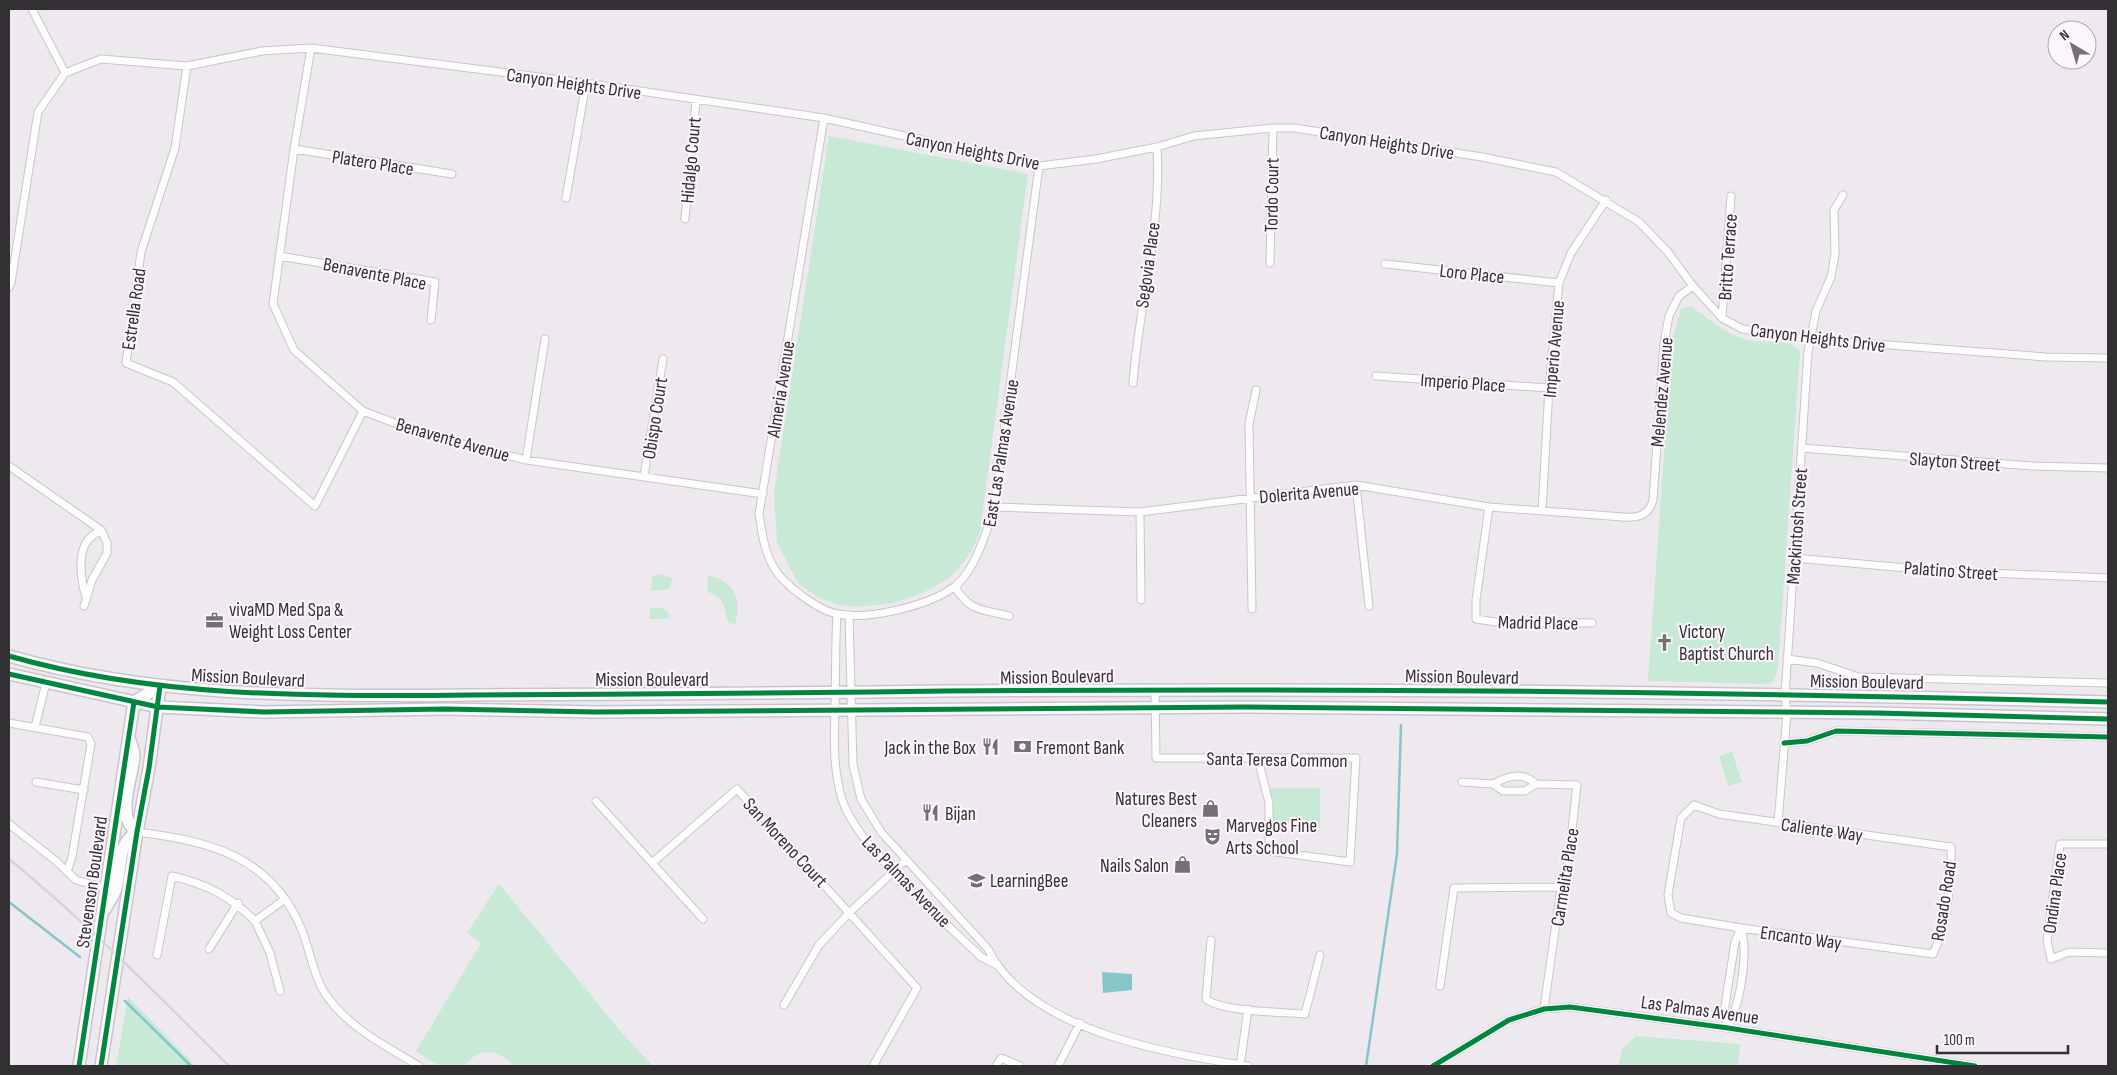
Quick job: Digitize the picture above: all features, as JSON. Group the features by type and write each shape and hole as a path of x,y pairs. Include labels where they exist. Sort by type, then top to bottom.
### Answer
{"main road":[{"name":"Mission Boulevard","path":"9,656 39,665 160,686 330,696 1155,690 1785,695 2108,702"},
{"name":"Mission Boulevard","path":"9,674 158,707 275,712 397,710 559,712 1155,707 1787,713 2108,719"},
{"path":"134,702 160,686"},
{"name":"Stevenson Boulevard","path":"101,1066 160,686"},
{"name":"Stevenson Boulevard","path":"79,1066 134,702"},
{"path":"100,923 115,890 124,847 128,838 137,832 130,827 126,817 134,756 129,731"}],"street":[{"path":"9,286 38,112 65,73 32,9"},
{"name":"Canyon Heights Drive","path":"65,73 101,60 187,66 262,51 311,48 586,84 824,118 1040,166 1096,159 1157,147 1194,136 1272,128 1294,128 1482,157 1556,172 1606,200 1639,222 1667,251 1693,286 1722,318 1742,329 1810,339 2046,358 2108,358"},
{"name":"Benavente Avenue","path":"311,48 294,149 273,304 294,350 363,411 423,434 526,460 763,494"},
{"name":"Estrella Road","path":"187,66 175,148 141,252 126,363 173,382 315,506 363,411"},
{"path":"566,198 586,84"},
{"name":"Hidalgo Court","path":"686,219 696,101"},
{"name":"Almeria Avenue","path":"824,118 760,514 763,541 775,570 784,581 826,611 849,615"},
{"name":"Tordo Court","path":"1270,262 1272,128"},
{"name":"Segovia Place","path":"1133,383 1135,350 1157,197 1157,147"},
{"name":"Platero Place","path":"294,149 452,174"},
{"name":"East Las Palmas Avenue","path":"955,587 972,564 984,542 994,507 1040,166"},
{"name":"Mackintosh Street","path":"1778,823 1787,713 1785,695 1787,659 1810,339 1816,311 1831,277 1836,254 1834,210 1843,195"},
{"name":"Britto Terrace","path":"1722,318 1731,196"},
{"name":"Imperio Avenue","path":"1542,512 1549,388 1559,283 1570,253 1606,200"},
{"name":"Benavente Place","path":"279,256 435,282 431,320"},
{"name":"Loro Place","path":"1385,264 1559,283"},
{"name":"Melendez Avenue","path":"1650,508 1653,500 1664,343 1669,316 1678,296 1693,286"},
{"path":"526,460 545,339"},
{"name":"Obispo Court","path":"644,476 663,359"},
{"name":"Imperio Place","path":"1376,376 1549,388"},
{"path":"1252,609 1249,424 1256,390"},
{"name":"Slayton Street","path":"1802,448 2022,466 2108,468"},
{"path":"9,466 101,530 107,543 107,553 92,580 84,606"},
{"path":"1356,485 1368,606"},
{"name":"Dolerita Avenue","path":"994,507 1140,512 1356,485 1489,507 1542,512 1631,518 1644,515 1650,508"},
{"name":"Madrid Place","path":"1489,507 1476,600 1476,619 1496,622 1592,623"},
{"path":"1140,512 1141,600"},
{"path":"86,597 82,574 84,550 88,541 101,530"},
{"name":"Palatino Street","path":"1794,558 1941,571 2108,578"},
{"path":"852,710 849,615 903,609 955,587 963,601 972,607 1009,616"},
{"path":"835,692 837,614"},
{"name":"Mission Boulevard","path":"1787,659 1818,663 1859,677 2108,683"},
{"path":"35,727 46,683"},
{"path":"1155,690 1155,707"},
{"name":"Las Palmas Avenue","path":"835,692 833,727 835,762 842,800 859,830 894,872 981,957 996,964"},
{"name":"Santa Teresa Common","path":"1155,707 1156,758 1258,758 1356,758 1350,862 1269,851 1269,803 1258,758"},
{"name":"Las Palmas Avenue","path":"852,710 853,765 861,799 881,832 988,949 996,964 1027,994 1103,1034 1148,1048 1243,1066"},
{"path":"9,723 88,737 91,744 72,857 67,872"},
{"path":"1784,743 1807,741 1836,731 2108,737"},
{"name":"Carmelita Place","path":"1493,784 1507,776 1530,778 1536,784"},
{"path":"36,782 84,790"},
{"name":"Carmelita Place","path":"1462,782 1493,784 1503,791 1525,791 1536,784 1577,785 1569,856 1561,887 1544,1009"},
{"name":"San Moreno Court","path":"652,863 737,789 850,912"},
{"path":"596,801 702,920"},
{"name":"Caliente Way","path":"1671,913 1668,895 1681,818 1694,805 1719,814 1951,847"},
{"path":"9,824 76,880 105,888"},
{"path":"137,832 192,840 228,852 260,872 285,899 301,927 315,974 324,992 342,1015 360,1030 418,1066"},
{"name":"Ondina Place","path":"2108,844 2060,844 2047,941 2051,959 2070,952 2108,953"},
{"name":"Rosado Road","path":"1933,954 1940,939 1952,864 1951,847"},
{"path":"784,1005 819,945 850,912 906,860"},
{"path":"157,955 172,876 199,882 238,903 255,921 270,953 280,991"},
{"path":"1440,986 1454,888 1561,887"},
{"path":"255,921 285,899"},
{"path":"209,949 238,903"},
{"path":"850,912 917,988 873,1066"},
{"name":"Encanto Way","path":"1671,913 1680,918 1741,928 1933,954"},
{"path":"1728,1028 1724,1012 1735,942 1741,928"},
{"path":"1728,1028 1736,1012 1745,942 1741,928"},
{"path":"1211,940 1206,999 1212,1003 1248,1009 1306,1014 1320,955"},
{"path":"1243,1066 1248,1009"},
{"name":"Las Palmas Avenue","path":"1433,1066 1509,1020 1544,1009 1595,1009 1975,1066"},
{"path":"1058,1066 1080,1023"},
{"path":"996,1066 1002,1058 1020,1066"}],"green space":[{"path":"829,136 1028,174 980,532 970,554 951,577 923,593 893,603 857,607 839,605 819,598 799,584 777,543 774,492"},
{"path":"1691,306 1736,336 1753,341 1785,343 1797,348 1800,353 1778,668 1774,681 1768,684 1648,681 1672,340 1681,309"},
{"path":"659,574 672,578 670,589 653,591 651,589 652,576"},
{"path":"708,576 725,582 734,593 738,608 735,625 728,622 723,603 717,596 707,592"},
{"path":"650,608 663,608 668,612 669,619 650,619"},
{"path":"1732,752 1742,782 1728,786 1719,756"},
{"path":"1266,788 1320,788 1320,828 1270,821"},
{"path":"499,884 623,1034 653,1066 514,1066 499,1055 483,1052 463,1066 450,1068 432,1062 416,1051 481,943 467,933"},
{"path":"128,997 196,1066 116,1066"},
{"path":"1636,1036 1740,1044 1738,1066 1618,1066 1622,1049"}],"water":[{"path":"1102,972 1132,974 1132,990 1103,993"}],"waterway":[{"path":"1366,1066 1397,854 1401,725"},
{"path":"9,902 80,957"},
{"path":"125,1001 191,1066"}],"railway":[{"path":"9,859 94,934 229,1066"}],"cycle path":[{"path":"9,656 66,670 180,688 296,694 1336,690 1799,695 2108,702"},
{"path":"9,674 158,707 264,712 445,709 596,712 1247,707 1876,713 2108,719"},
{"path":"101,1066 137,832 149,768 160,686"},
{"path":"79,1066 134,702"},
{"path":"1784,743 1807,741 1836,731 2108,737"},
{"path":"1433,1066 1509,1020 1544,1009 1570,1007 1728,1028 1975,1066"}],"place":[{"name":"vivaMD Med Spa & Weight Loss Center","path":"215,620"},
{"name":"Victory Baptist Church","path":"1665,642"},
{"name":"Jack in the Box","path":"990,747"},
{"name":"Fremont Bank","path":"1022,747"},
{"name":"Natures Best Cleaners","path":"1211,809"},
{"name":"Bijan","path":"931,813"},
{"name":"Marvegos Fine Arts School","path":"1212,836"},
{"name":"Nails Salon","path":"1183,865"},
{"name":"LearningBee","path":"976,880"}]}
